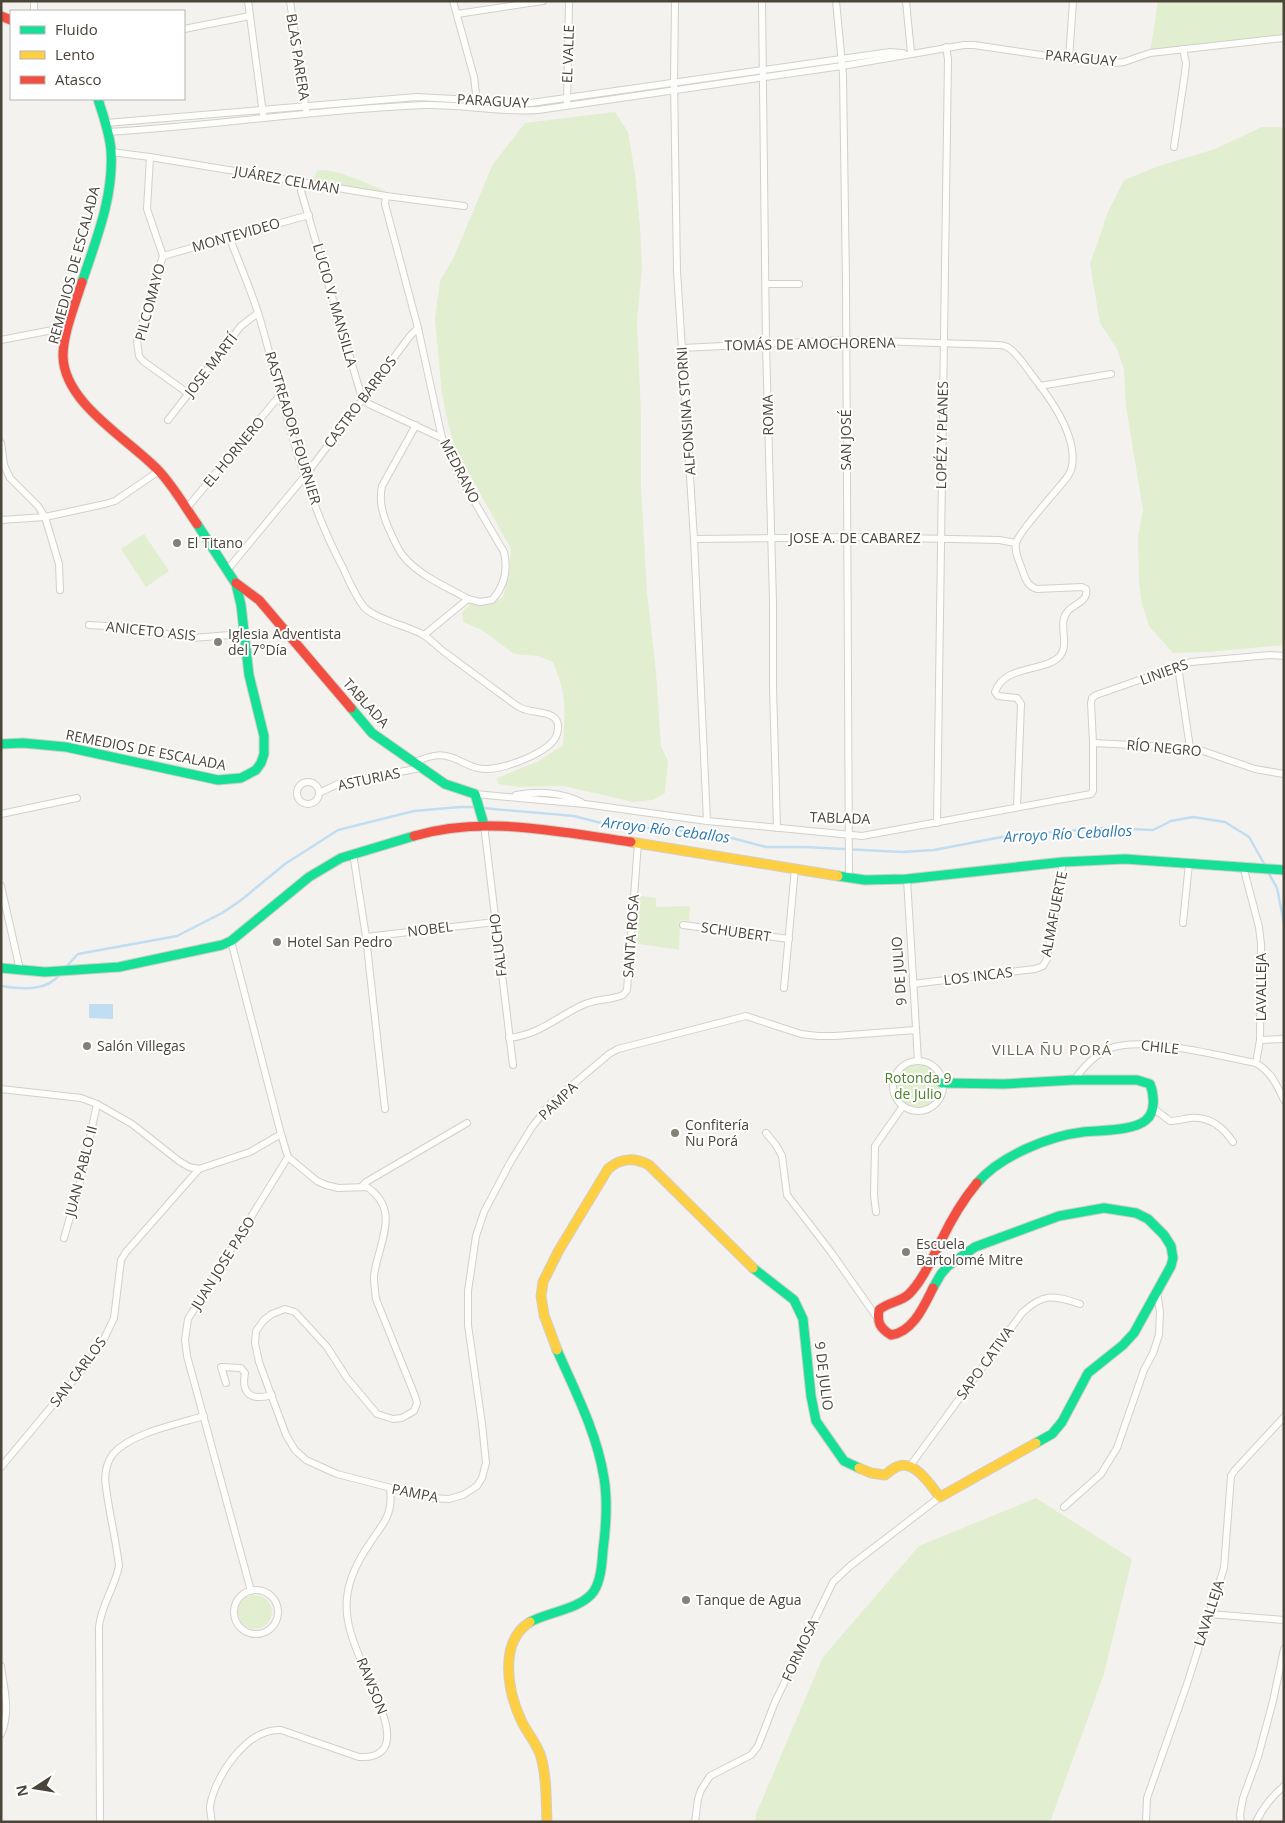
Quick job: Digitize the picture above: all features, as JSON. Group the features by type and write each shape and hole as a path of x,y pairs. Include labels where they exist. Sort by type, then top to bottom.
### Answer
{"street":[{"path":"248,1 263,118"},
{"name":"BLAS PARERA","path":"290,1 306,114"},
{"path":"453,1 474,76 478,100 477,108"},
{"path":"457,14 543,1"},
{"name":"EL VALLE","path":"568,106 566,99 569,1"},
{"name":"ALFONSINA STORNI","path":"675,1 674,82 677,271 694,539 707,821"},
{"name":"ROMA","path":"762,1 766,344 776,828"},
{"name":"SAN JOSÉ","path":"836,1 842,66 846,340 849,878"},
{"path":"906,1 909,53"},
{"path":"1069,59 1073,1"},
{"path":"185,29 250,16"},
{"name":"PARAGUAY","path":"107,128 425,105 519,112 842,66 946,47 974,45 1069,59 1114,63 1124,62 1150,53 1284,38"},
{"name":"LOPÉZ Y PLANES","path":"937,823 948,59 946,47"},
{"path":"1174,148 1186,63 1183,49"},
{"name":"PARAGUAY","path":"107,128 263,110 417,97 518,104 566,99 841,58 890,52 909,53"},
{"name":"REMEDIOS DE ESCALADA","path":"1,744 16,743 59,746 204,778 233,780 253,773 260,765 264,753 264,739 252,691 236,584 187,508 159,471 83,403 68,381 63,356 68,327 110,189 111,152 107,128 98,100"},
{"name":"JUÁREZ CELMAN","path":"111,152 301,183 464,206"},
{"name":"PILCOMAYO","path":"150,157 147,209 163,256 137,341 138,350 143,361 189,394"},
{"name":"LUCIO V. MANSILLA","path":"301,183 301,191 362,398"},
{"name":"MEDRANO","path":"386,196 385,204 418,328 442,438 460,477 504,552 504,584 497,594 492,600 487,602 468,599"},
{"name":"MONTEVIDEO","path":"163,256 228,236 308,215"},
{"name":"RASTREADOR FOURNIER","path":"228,236 258,313 280,395 305,476 334,552 364,606 373,613 424,636 521,708 552,716 557,722 557,736 552,744 515,762 493,769 471,766 445,755 430,756 417,766"},
{"path":"766,284 799,284"},
{"name":"JOSE MARTÍ","path":"168,420 241,326 258,313"},
{"path":"1,340 68,327"},
{"name":"CASTRO BARROS","path":"228,569 305,476 362,398 418,328"},
{"name":"TOMÁS DE AMOCHORENA","path":"682,348 846,340 998,344 1008,347 1040,386"},
{"path":"1017,807 1021,704 1017,698 1002,698 995,692 1001,682 1017,672 1056,660 1065,644 1064,616 1068,610 1086,597 1087,592 1082,587 1037,589 1031,587 1027,582 1017,554 1016,543 1019,536 1072,468 1071,444 1068,434 1055,408 1040,386 1111,374"},
{"name":"EL HORNERO","path":"187,508 280,395"},
{"path":"362,398 369,404 442,438"},
{"path":"416,425 382,486 380,497 382,511 395,544 411,565 468,599 424,636"},
{"path":"1,443 4,465 10,478 38,506 45,518 59,564 60,590"},
{"path":"1,520 45,518 114,501 159,471"},
{"name":"JOSE A. DE CABAREZ","path":"694,539 940,538 999,540 1016,543"},
{"name":"TABLADA","path":"236,584 259,600 372,733 417,766 453,788 476,797 509,796 585,804 849,838 1091,794 1093,791 1093,743"},
{"name":"ANICETO ASIS","path":"90,625 192,638 243,634"},
{"name":"LINIERS","path":"1093,743 1092,698 1199,660 1270,655 1284,656"},
{"path":"1178,666 1190,748"},
{"name":"RÍO NEGRO","path":"1093,743 1190,748 1255,768 1284,774"},
{"name":"ASTURIAS","path":"319,793 340,783 417,766"},
{"path":"476,797 484,825"},
{"path":"1,814 77,798"},
{"path":"1,968 45,972 118,967 202,950 231,941 309,877 341,858 422,834 484,825 521,827 638,843 849,878 907,879 1063,862 1125,858 1280,870"},
{"name":"FALUCHO","path":"484,825 513,1065"},
{"name":"SANTA ROSA","path":"509,1038 524,1036 542,1029 582,1005 624,995 627,990 638,843"},
{"path":"353,853 366,937 385,1110"},
{"name":"ALMAFUERTE","path":"1043,966 1047,959 1063,862"},
{"path":"1183,923 1188,863"},
{"name":"LAVALLEJA","path":"1243,866 1259,927 1261,944 1260,1040 1256,1063"},
{"path":"784,988 795,868"},
{"name":"9 DE JULIO","path":"907,879 918,1061"},
{"path":"1,886 20,970"},
{"name":"NOBEL","path":"366,937 495,922"},
{"name":"SCHUBERT","path":"683,925 789,939"},
{"path":"231,941 280,1134 288,1157 316,1182 338,1188 361,1187 366,1182 467,1123"},
{"name":"LOS INCAS","path":"913,984 1036,969 1043,966"},
{"name":"PAMPA","path":"361,1187 367,1187 373,1192 381,1200 385,1208 385,1230 374,1274 374,1286 376,1299 416,1396 414,1410 402,1418 388,1418 377,1414 347,1378 327,1347 295,1312 286,1309 272,1314 264,1320 256,1331 255,1344 259,1362 286,1435 295,1450 306,1460 337,1474 430,1498 449,1499 463,1495 477,1486 482,1478 486,1464 468,1325 468,1292 476,1236 484,1212 511,1161 532,1127 550,1104 609,1054 618,1049 739,1017 753,1018 801,1034 818,1036 916,1030"},
{"path":"1260,1040 1284,1039"},
{"name":"CHILE","path":"1074,1080 1093,1059 1107,1050 1121,1046 1158,1045 1256,1063"},
{"path":"918,1061 930,1065 936,1070 942,1083 939,1099 934,1105 919,1111 911,1110 904,1106 894,1094 894,1079 902,1067 908,1063 918,1061"},
{"path":"1256,1063 1267,1069 1274,1078 1284,1100"},
{"path":"878,1320 879,1310 884,1305 906,1297 911,1293 955,1212 981,1177 1004,1160 1020,1152 1073,1134 1130,1126 1143,1122 1148,1119 1153,1108 1152,1089 1147,1082 1137,1080 1074,1080 1004,1084 942,1083"},
{"path":"1,1089 80,1098 97,1104 132,1124 179,1161 199,1169 250,1152 280,1134"},
{"name":"JUAN PABLO II","path":"64,1238 81,1180 97,1104"},
{"path":"876,1212 874,1195 875,1146 904,1106"},
{"path":"1153,1108 1170,1121 1196,1118 1205,1120 1225,1130 1233,1142"},
{"path":"766,1133 776,1144 782,1156 787,1195 832,1252 883,1330 890,1334 905,1332 918,1316 940,1275 966,1252 1059,1216 1110,1208 1136,1213 1148,1219 1164,1235 1171,1246 1173,1258 1171,1266 1129,1340 1088,1373 1062,1422 1052,1434 940,1497 916,1470 910,1466"},
{"name":"JUAN JOSE PASO","path":"251,1591 187,1356 185,1340 188,1318 288,1157"},
{"name":"9 DE JULIO","path":"547,1822 542,1762 513,1700 508,1669 512,1643 519,1631 532,1620 573,1605 594,1592 598,1581 606,1522 607,1498 598,1446 542,1310 542,1286 549,1267 608,1169 617,1161 626,1160 640,1159 649,1165 760,1274 794,1300 803,1319 811,1396 816,1420 844,1460 871,1473 884,1475 898,1466 910,1466"},
{"name":"SAN CARLOS","path":"1,1468 86,1364 104,1339 114,1318 121,1260 126,1252 199,1169"},
{"path":"1064,1507 1101,1474 1117,1448 1144,1370 1153,1353 1159,1335 1160,1312 1157,1292"},
{"name":"SAPO CATIVA","path":"910,1466 1022,1313 1033,1303 1049,1297 1080,1304"},
{"path":"226,1383 221,1367 240,1368 245,1373 243,1385 247,1393 255,1397 272,1395"},
{"path":"100,1822 99,1627 100,1614 117,1578 119,1566 105,1484 106,1468 112,1455 121,1446 150,1433 204,1416"},
{"name":"LAVALLEJA","path":"1146,1822 1147,1798 1224,1568 1231,1476 1284,1417"},
{"name":"RAWSON","path":"212,1822 210,1808 213,1795 227,1764 245,1746 273,1730 281,1730 359,1757 369,1758 377,1755 384,1749 387,1742 386,1719 353,1641 347,1606 350,1580 355,1565 388,1514 390,1488"},
{"name":"FORMOSA","path":"695,1822 698,1799 704,1783 716,1771 751,1755 758,1746 775,1702 833,1582 850,1566 940,1497"},
{"path":"251,1591 265,1592 271,1596 278,1609 278,1616 271,1628 259,1634 251,1634 239,1626 234,1612 239,1598 251,1591"},
{"path":"1209,1614 1284,1620"},
{"path":"1241,1822 1240,1815 1243,1798 1258,1757 1273,1702 1284,1649"},
{"path":"1,1666 8,1713 6,1724 1,1734"},
{"path":"1256,1822 1263,1808 1284,1786"}],"green space":[{"path":"1158,1 1284,1 1284,38 1150,53"},
{"path":"615,112 628,132 635,174 640,226 642,267 637,322 641,414 641,486 647,593 656,672 661,746 668,761 665,793 653,800 633,802 564,786 520,787 498,784 497,778 539,761 563,745 563,694 553,662 538,656 514,654 482,630 463,622 462,613 470,604 491,605 503,597 509,575 511,549 455,448 442,394 435,319 440,281 454,257 493,164 525,123"},
{"path":"1262,127 1284,127 1284,645 1208,652 1173,653 1149,626 1142,604 1139,583 1138,537 1143,510 1126,406 1124,369 1117,349 1100,323 1090,264 1108,212 1124,180 1159,166 1215,149"},
{"path":"320,170 353,178 386,191 385,195 313,183 316,172"},
{"path":"144,534 169,571 146,587 121,549"},
{"path":"635,895 656,898 656,907 690,906 689,921 680,920 679,950 633,943"},
{"name":"Rotonda 9 de Julio","path":"918,1061 927,1063 938,1072 943,1086 941,1095 932,1106 918,1111 909,1109 898,1100 893,1086 895,1077 904,1066"},
{"path":"1036,1498 1132,1559 1104,1674 1050,1822 755,1822 756,1814 823,1657 919,1546"},
{"path":"255,1595 267,1600 272,1612 267,1624 255,1629 243,1624 238,1612 243,1600"}],"water":[{"path":"89,1004 113,1004 113,1019 89,1018"}],"waterway":[{"name":"Arroyo Río Ceballos","path":"65,968 78,954 177,936 222,913 240,901 285,864 338,830 414,811 476,807"},
{"name":"Arroyo Río Ceballos","path":"482,808 574,816 609,825 684,831 728,837 766,847 902,852 934,850 1007,836 1104,828 1153,830 1171,821 1193,817 1225,822 1249,837 1266,867"},
{"name":"Arroyo Río Ceballos","path":"1268,872 1277,888 1284,923"},
{"name":"Arroyo Río Ceballos","path":"1,986 33,988 48,984 60,974"}],"traffic: fast":[{"path":"82,282 103,218 110,185 111,151 98,100"},
{"path":"1,744 23,743 66,747 218,780 241,778 256,770 264,754 264,736 249,675 241,605 236,584 197,524"},
{"path":"351,708 372,733 445,784 475,794 484,825"},
{"path":"1,968 45,972 119,967 222,945 231,941 309,877 341,858 414,836"},
{"path":"838,876 865,880 907,879 1063,862 1125,859 1284,870"},
{"path":"942,1083 1004,1084 1074,1080 1137,1080 1150,1084 1153,1108 1149,1117 1141,1124 1125,1128 1070,1134 1041,1143 998,1164 977,1183"},
{"path":"933,1288 948,1266 975,1247 1059,1216 1104,1208 1136,1213 1148,1219 1164,1235 1171,1246 1173,1258 1171,1266 1134,1333 1123,1345 1088,1373 1062,1422 1052,1434 1036,1443"},
{"path":"753,1268 794,1300 803,1319 811,1396 816,1421 844,1461 859,1468"},
{"path":"530,1622 573,1606 589,1597 594,1591 601,1571 605,1532 606,1496 601,1461 585,1412 557,1350"}],"traffic: slow":[{"path":"631,842 838,876"},
{"path":"557,1350 544,1315 541,1296 543,1282 559,1250 608,1169 613,1165 628,1160 649,1165 753,1268"},
{"path":"859,1468 871,1473 885,1475 897,1467 905,1465 911,1467 928,1481 940,1497 1036,1443"},
{"path":"530,1622 520,1631 513,1642 510,1654 510,1682 516,1709 541,1757 545,1781 547,1822"}],"traffic: jam":[{"path":"1,16 10,20"},
{"path":"82,282 65,338 63,356 66,373 74,390 100,420 159,471 197,524"},
{"path":"236,583 259,600 351,708"},
{"path":"414,836 441,830 495,826 549,830 631,842"},
{"path":"933,1288 926,1303 912,1324 899,1333 891,1335 884,1330 879,1322 879,1310 906,1297 919,1282 957,1211 977,1183"}],"place":[{"name":"El Titano","path":"177,543"},
{"name":"Iglesia Adventista del 7°Día","path":"218,642"},
{"name":"Hotel San Pedro","path":"277,942"},
{"name":"Salón Villegas","path":"87,1046"},
{"name":"Confitería Ñu Porá","path":"675,1133"},
{"name":"Escuela Bartolomé Mitre","path":"906,1252"},
{"name":"Tanque de Agua","path":"686,1600"}],"district":[{"name":"VILLA ÑU PORÁ","path":"1052,1050"}]}
